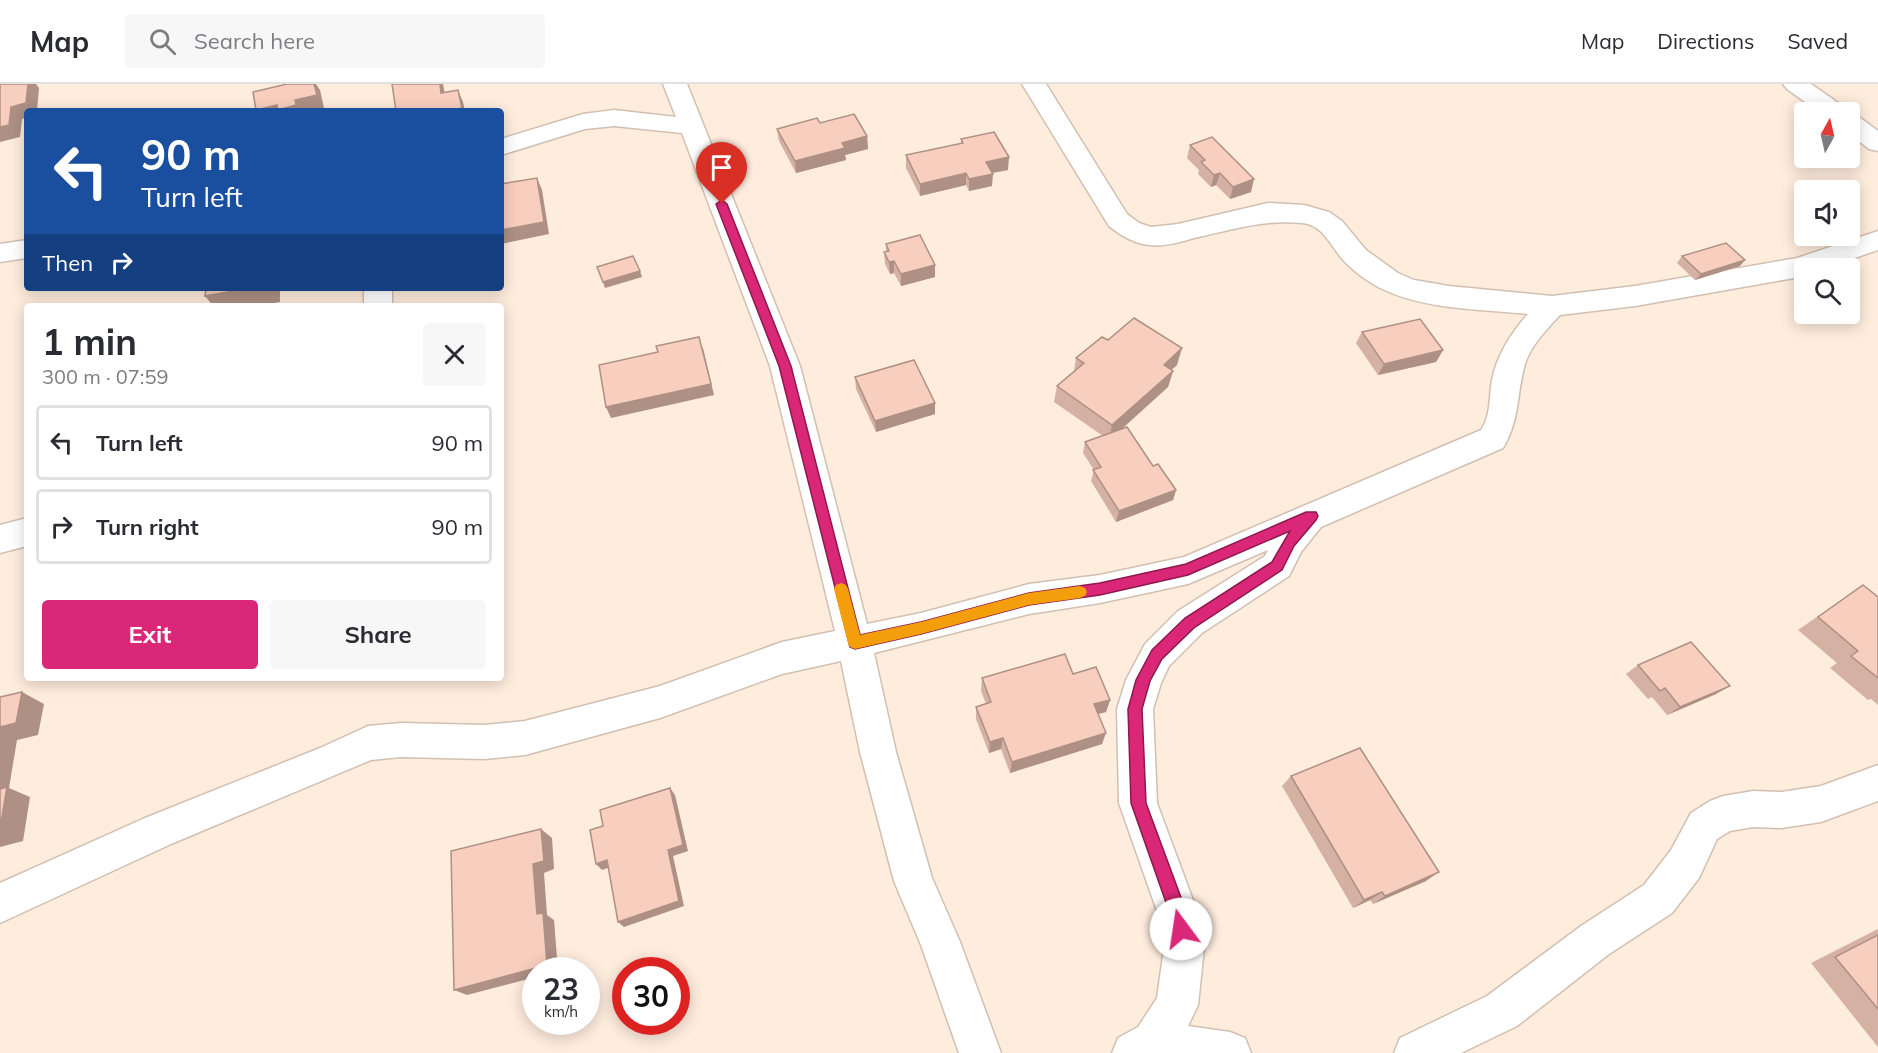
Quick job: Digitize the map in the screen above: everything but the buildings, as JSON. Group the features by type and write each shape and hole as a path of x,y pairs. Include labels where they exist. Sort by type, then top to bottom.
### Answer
{"street":[{"path":"675,84 785,366 855,643 878,752 913,881 940,942 980,1053"},
{"path":"1034,84 1118,220 1130,229 1150,236 1169,234 1268,212 1304,214 1320,218 1333,227 1356,256 1388,280 1409,289 1449,296 1552,306 1635,296 1800,267 1878,240"},
{"path":"1795,84 1821,102"},
{"path":"504,146 583,122 614,118 691,126"},
{"path":"1860,130 1878,143"},
{"path":"0,253 24,249"},
{"path":"0,903 158,831 333,760 368,742 401,740 484,742 525,738 660,702 782,658 921,628 1029,599 1100,589 1188,570 1492,439 1498,431 1502,417 1509,369 1527,331 1552,306"},
{"path":"1143,1047 1177,1005 1184,948 1177,911 1138,803 1135,709 1144,680 1157,655 1190,622 1277,566 1289,542 1311,516"},
{"path":"0,539 24,533"},
{"path":"1415,1053 1502,1011 1595,940 1658,899 1685,864 1704,826 1723,814 1753,809 1780,810 1821,804 1878,783"},
{"path":"1143,1047 1230,1053"}],"slow traffic":[{"path":"841,589 855,643 1029,599 1080,592"}],"route":[{"path":"722,204 785,366 855,643 1029,599 1100,589 1188,570 1311,516 1289,542 1277,566 1190,622 1157,655 1144,680 1135,709 1138,803 1177,911 1181,929"}]}
